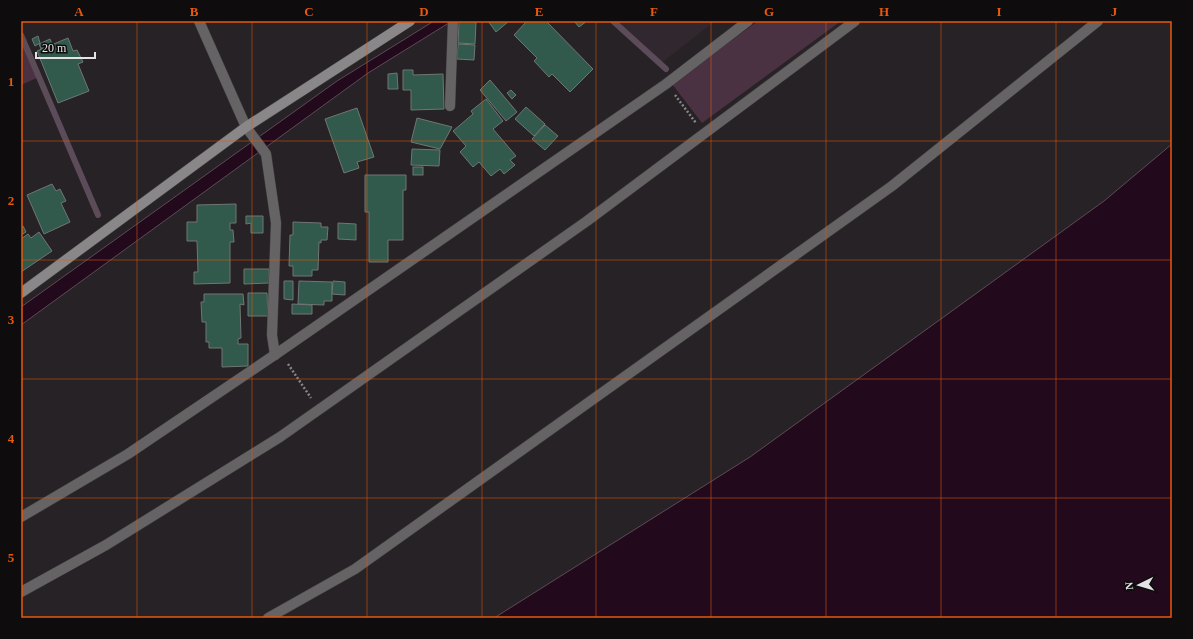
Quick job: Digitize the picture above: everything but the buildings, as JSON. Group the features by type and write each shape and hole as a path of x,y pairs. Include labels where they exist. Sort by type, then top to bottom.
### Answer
{"street":[{"path":"199,21 246,126 266,154 276,223 272,335 277,354"},
{"path":"21,293 246,126 410,21"},
{"path":"450,106 454,21"},
{"path":"21,517 128,454 277,354 666,84 748,21"},
{"path":"21,592 106,545 280,437 587,221 855,21"},
{"path":"268,618 355,569 842,222 892,186 1098,21"}],"path":[{"path":"666,84 704,134"},
{"path":"277,354 319,410"}],"shaded area":[{"path":"434,21 452,21 368,73 21,325 21,307 337,81"},
{"path":"613,21 715,21 660,64"},
{"path":"758,21 841,21 702,123 672,84"},
{"path":"21,35 39,77 21,85"},
{"path":"1172,144 1172,618 494,618 750,457 1104,201"}],"waterway":[{"path":"613,21 666,69"},
{"path":"21,35 98,215"}]}
